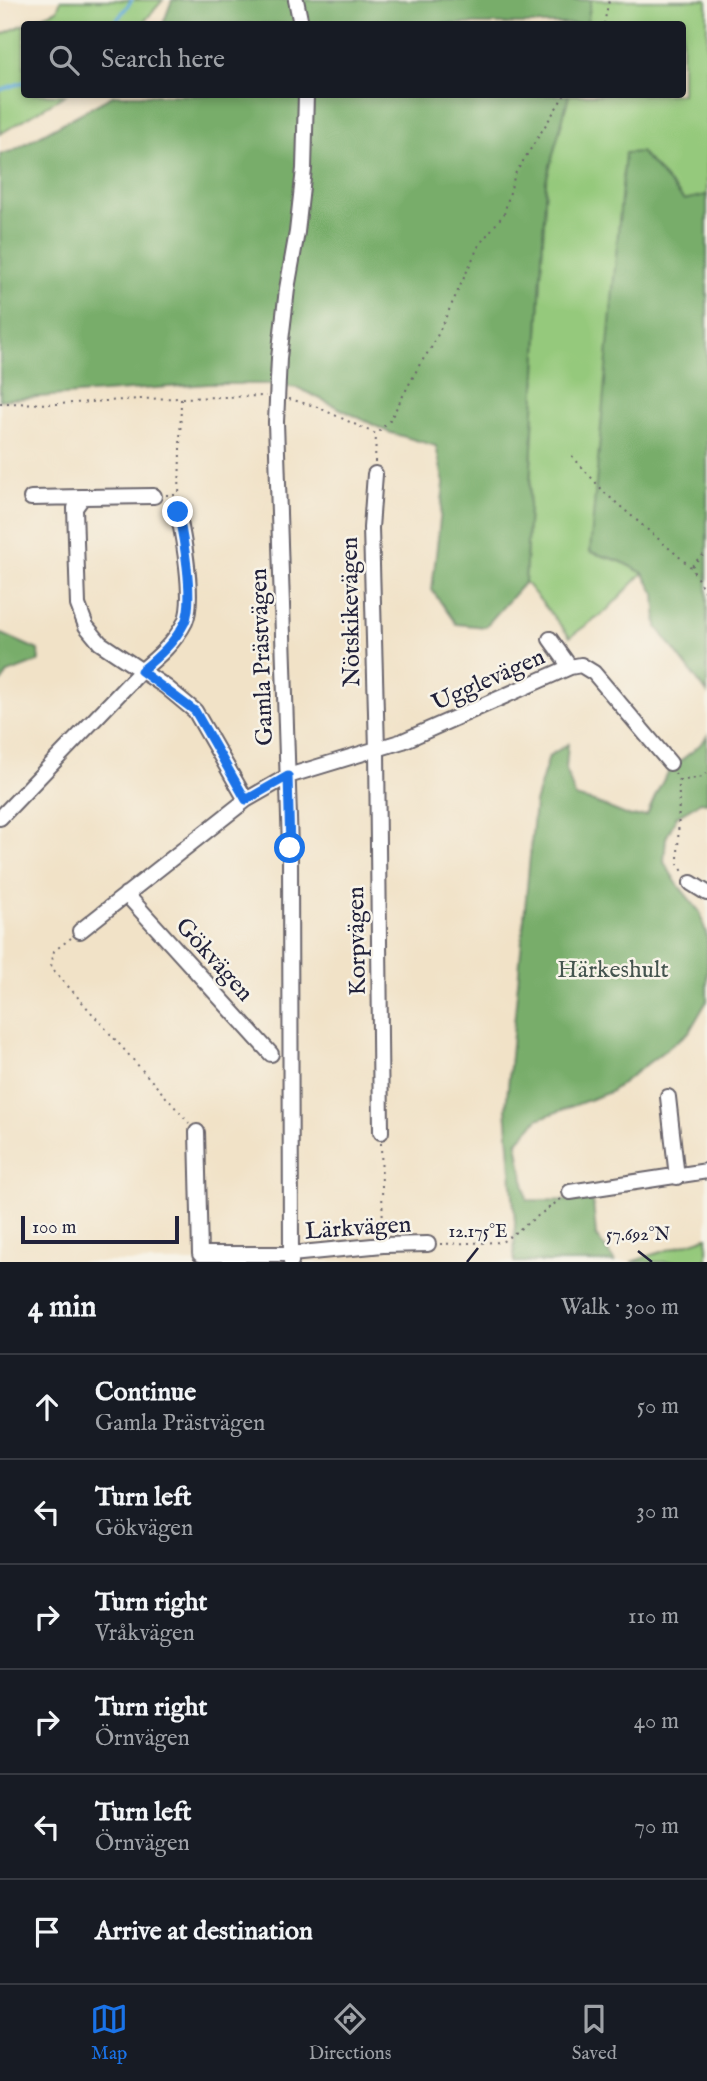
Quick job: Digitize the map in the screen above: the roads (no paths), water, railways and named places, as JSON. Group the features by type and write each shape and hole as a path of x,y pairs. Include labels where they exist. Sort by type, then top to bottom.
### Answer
{"street":[{"path":"296,0 300,21"},
{"name":"Gamla Prästvägen","path":"291,1258 288,776 276,422 287,289 304,169 306,98"},
{"name":"Nötskikevägen","path":"375,474 371,528 377,750"},
{"path":"31,498 154,496"},
{"path":"83,497 75,508 78,605 86,626 100,643 195,711 246,800"},
{"path":"0,818 141,671 167,649 186,620 188,592 185,544 178,512"},
{"path":"550,639 570,667"},
{"name":"Ugglevägen","path":"288,776 404,741 570,667 581,665 594,673 670,763"},
{"name":"Korpvägen","path":"377,750 381,1132"},
{"path":"80,930 246,800 288,776"},
{"path":"691,883 707,893"},
{"name":"Gökvägen","path":"125,894 271,1054"},
{"path":"668,1097 677,1177"},
{"name":"Lärkvägen","path":"197,1132 200,1254 291,1258 383,1245 428,1244"},
{"path":"570,1192 707,1171"}],"waterway":[{"path":"116,21 132,0"},
{"path":"0,90 21,83"}],"park label":[{"name":"Härkeshult","path":"613,969"}]}
